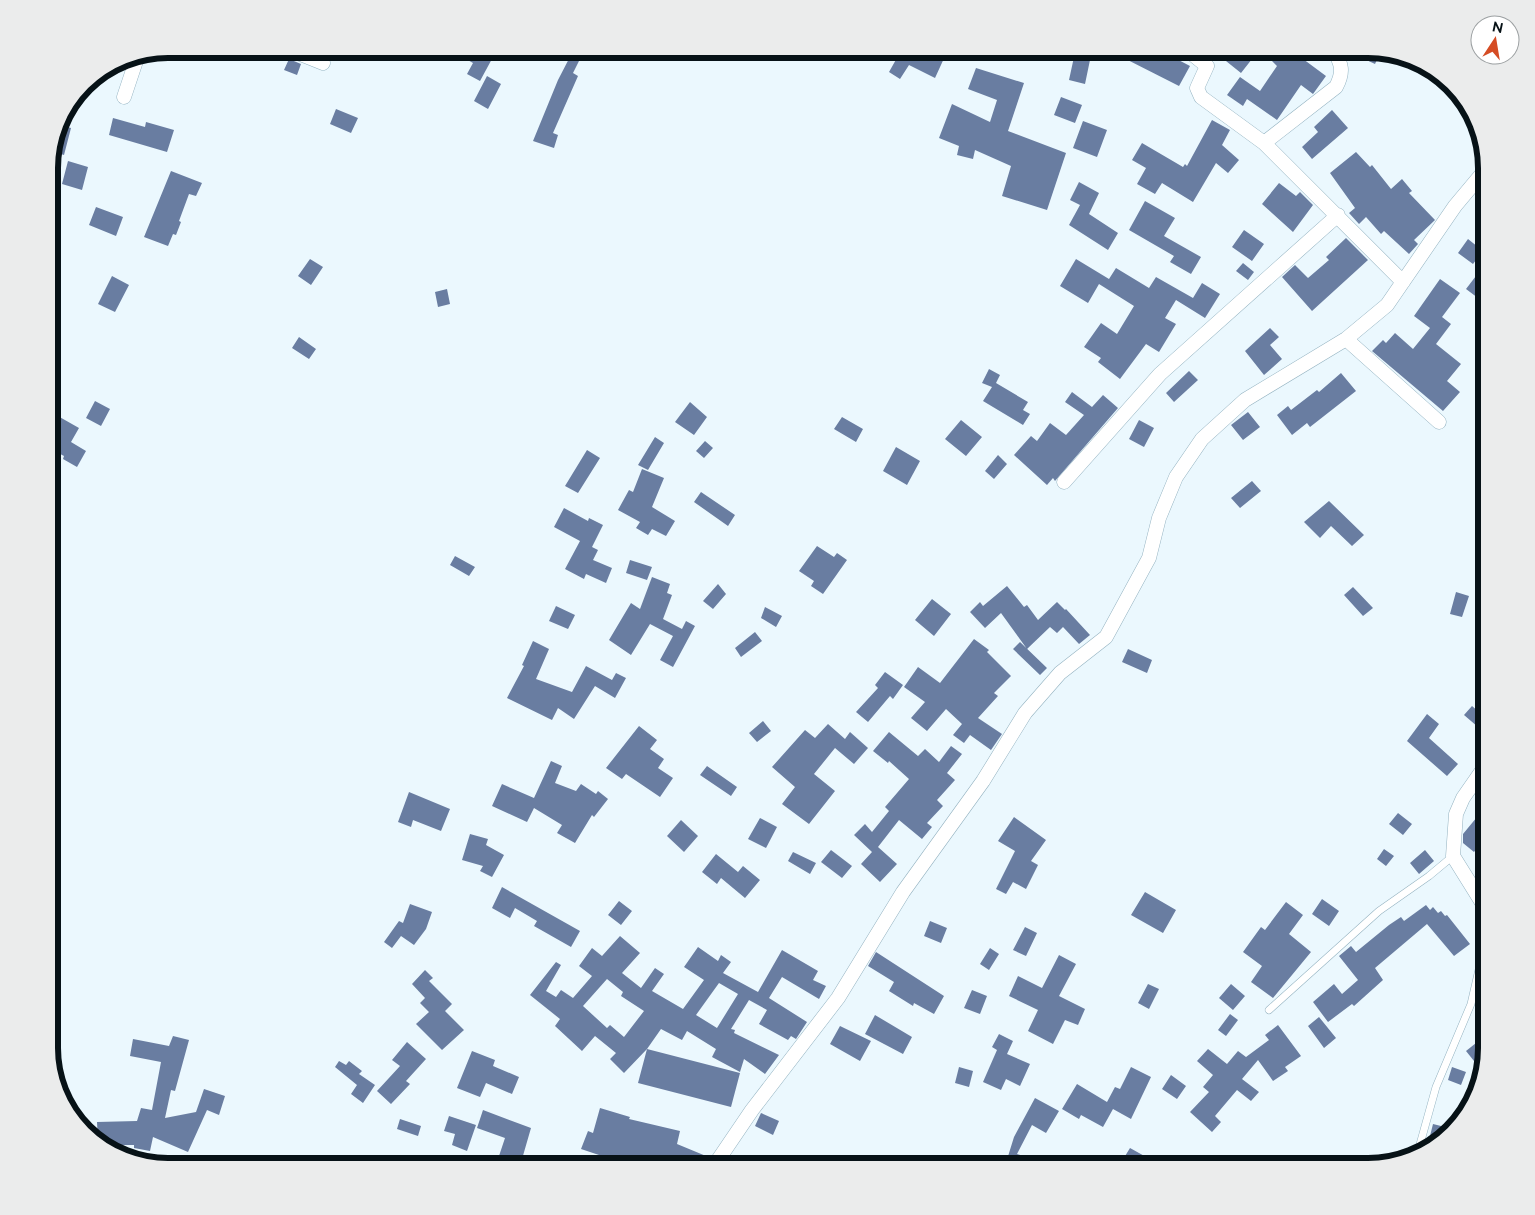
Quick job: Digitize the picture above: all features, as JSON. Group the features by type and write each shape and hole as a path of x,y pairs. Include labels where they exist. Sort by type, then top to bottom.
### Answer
{"street":[{"path":"310,58 323,63"},
{"path":"1197,58 1207,66 1197,88 1201,97 1264,143 1338,215 1402,282"},
{"path":"1264,143 1336,88 1343,74 1338,58"},
{"path":"124,97 136,62"},
{"path":"719,1158 752,1110 838,998 903,892 983,780 1025,713 1060,673 1106,636 1149,558 1159,518 1176,477 1202,439 1245,400 1346,339 1387,305 1455,206 1478,179"},
{"path":"1064,482 1160,374 1338,215"},
{"path":"1346,339 1439,422"},
{"path":"1478,777 1463,798 1456,814 1453,856 1478,896"}],"lane":[{"path":"1269,1010 1380,911 1429,876 1453,856"},
{"path":"1421,1143 1436,1087 1471,1004 1478,974"}],"building":[{"path":"492,58 480,81 467,74 473,63 466,59"},
{"path":"569,58 580,58 573,73 578,76 553,133 558,135 554,148 533,141 558,80"},
{"path":"897,58 944,58 935,78 909,65 900,79 889,72"},
{"path":"1074,58 1090,60 1085,84 1069,80"},
{"path":"1124,58 1175,58 1190,66 1179,86"},
{"path":"1228,58 1252,59 1241,73 1226,61"},
{"path":"1274,58 1302,58 1326,76 1313,94 1301,85 1277,120 1247,99 1243,106 1227,95 1240,77 1260,91 1277,66 1272,61"},
{"path":"1362,58 1378,58 1375,64"},
{"path":"289,59 301,64 297,75 284,70"},
{"path":"976,68 1024,83 1008,131 1066,153 1047,210 1002,196 1011,166 975,150 973,159 957,155 959,146 939,138 952,104 990,122 997,100 968,89"},
{"path":"487,76 501,84 488,109 474,101"},
{"path":"1061,97 1082,105 1075,123 1054,115"},
{"path":"336,109 358,118 351,133 330,124"},
{"path":"1332,110 1348,128 1312,159 1302,147 1318,132 1314,127"},
{"path":"113,118 145,127 146,122 174,130 167,152 109,135"},
{"path":"1212,120 1230,130 1222,145 1239,160 1228,173 1216,163 1193,202 1162,183 1155,194 1137,184 1146,168 1132,160 1142,143 1183,167 1185,164 1187,166"},
{"path":"1083,121 1107,130 1097,157 1073,148"},
{"path":"66,126 71,128 64,155 59,153"},
{"path":"1356,152 1370,167 1372,165 1391,189 1402,179 1412,191 1409,193 1435,220 1414,240 1418,244 1409,254 1384,231 1381,234 1366,217 1359,224 1349,213 1355,208 1330,173"},
{"path":"68,161 88,167 82,190 62,184"},
{"path":"171,171 202,183 196,196 189,194 176,235 173,234 168,246 144,237"},
{"path":"1079,182 1099,193 1089,214 1118,233 1108,250 1069,225 1080,205 1070,200"},
{"path":"1279,183 1296,196 1300,192 1313,205 1293,232 1262,204"},
{"path":"1145,201 1175,218 1164,236 1201,257 1191,274 1170,262 1174,256 1129,230"},
{"path":"96,207 123,217 116,236 89,225"},
{"path":"1244,230 1264,244 1252,261 1232,247"},
{"path":"1346,238 1368,260 1312,311 1282,277 1295,265 1308,278 1329,260 1326,257"},
{"path":"1468,239 1478,247 1478,258 1473,264 1458,253"},
{"path":"310,259 323,267 311,285 298,276"},
{"path":"1076,259 1109,279 1116,268 1149,288 1156,277 1193,298 1202,283 1220,294 1205,318 1176,300 1165,318 1176,324 1159,352 1146,344 1120,379 1098,362 1101,358 1084,347 1101,323 1117,334 1134,306 1099,284 1088,303 1060,286"},
{"path":"1243,263 1254,272 1248,280 1236,271"},
{"path":"1478,273 1478,298 1466,289"},
{"path":"112,276 129,285 115,312 98,304"},
{"path":"1440,279 1460,293 1442,317 1451,324 1436,344 1461,364 1447,381 1460,392 1443,411 1372,351 1383,340 1386,343 1395,333 1413,349 1430,328 1414,316"},
{"path":"447,289 450,304 438,307 435,292"},
{"path":"1270,328 1279,337 1270,345 1282,359 1264,375 1245,351"},
{"path":"299,337 316,349 309,359 292,348"},
{"path":"989,369 1000,375 996,383 1028,402 1023,410 1030,414 1023,425 983,401 992,387 982,383"},
{"path":"1189,371 1198,380 1174,402 1166,393"},
{"path":"1341,373 1356,391 1310,427 1307,423 1292,435 1277,415 1288,406 1291,410 1317,390 1319,392"},
{"path":"1072,392 1092,407 1103,395 1118,408 1055,481 1053,478 1047,485 1014,455 1031,436 1037,441 1050,423 1066,435 1084,415 1065,402"},
{"path":"95,401 110,409 101,426 86,418"},
{"path":"690,402 707,417 694,435 675,422"},
{"path":"1248,412 1260,427 1243,440 1231,425"},
{"path":"58,416 79,428 71,442 86,451 77,467 63,459 64,456 58,453"},
{"path":"842,417 863,429 856,442 834,429"},
{"path":"961,420 982,437 966,456 945,439"},
{"path":"1139,420 1154,428 1144,447 1129,439"},
{"path":"655,437 664,443 648,470 638,465"},
{"path":"705,441 713,448 704,458 696,451"},
{"path":"896,447 920,461 907,485 883,471"},
{"path":"587,450 600,458 578,493 565,486"},
{"path":"998,455 1007,464 994,479 985,471"},
{"path":"642,469 664,478 652,507 675,521 666,536 652,529 648,535 636,528 640,522 618,510 629,490 633,492"},
{"path":"1252,481 1261,491 1240,508 1231,498"},
{"path":"701,492 735,515 728,526 694,502"},
{"path":"1329,501 1364,535 1352,546 1331,526 1320,538 1304,522"},
{"path":"564,508 588,521 589,518 603,525 592,547 598,550 593,560 612,568 606,583 586,574 584,579 565,569 580,541 554,527"},
{"path":"817,546 834,557 837,553 847,560 823,594 811,586 814,581 799,571"},
{"path":"455,556 475,567 469,576 450,565"},
{"path":"630,560 652,567 647,580 626,573"},
{"path":"652,577 670,584 667,593 672,595 663,619 682,629 686,621 695,626 673,667 660,660 673,636 650,624 631,655 609,640 631,603 640,609"},
{"path":"718,584 726,594 713,609 703,601"},
{"path":"1007,586 1024,607 1027,605 1038,620 1057,602 1090,635 1079,644 1063,627 1057,633 1050,627 1027,649 1001,613 985,628 970,612 980,602 983,606"},
{"path":"1353,587 1373,608 1363,616 1344,595"},
{"path":"1456,592 1469,596 1462,617 1450,614"},
{"path":"932,599 951,614 934,636 915,620"},
{"path":"556,606 575,615 568,629 549,621"},
{"path":"765,607 782,616 776,627 761,618"},
{"path":"755,632 762,641 741,657 735,648"},
{"path":"974,639 989,650 987,652 1011,676 994,693 998,696 978,718 1002,734 991,750 970,735 964,743 953,735 962,724 946,709 927,731 911,718 925,702 904,687 918,667 940,683"},
{"path":"533,641 549,649 536,679 572,692 586,666 612,680 616,673 626,678 615,698 595,686 574,719 558,708 552,720 507,698 524,666 522,665"},
{"path":"1020,642 1047,668 1040,675 1013,649"},
{"path":"1128,649 1152,660 1147,673 1122,662"},
{"path":"885,672 903,685 893,699 890,696 868,722 856,712 878,688 875,685"},
{"path":"1472,706 1478,711 1478,727 1464,715"},
{"path":"1427,714 1439,724 1429,738 1458,764 1447,776 1407,741"},
{"path":"763,721 771,731 757,742 749,733"},
{"path":"828,724 845,739 850,732 868,748 854,764 835,748 814,774 835,791 809,824 782,804 795,787 772,767 805,730 815,738"},
{"path":"639,726 657,740 650,749 664,759 658,768 673,778 660,797 626,774 622,779 606,768"},
{"path":"889,732 918,756 925,749 939,762 951,746 962,754 947,773 955,780 937,800 943,806 927,823 932,827 922,839 899,820 878,847 897,864 880,882 861,864 872,852 854,835 865,824 872,832 889,811 885,807 909,779 889,761 888,763 873,751"},
{"path":"551,761 562,766 555,783 576,791 581,784 596,794 598,791 608,799 594,817 592,815 575,843 557,833 562,825 534,808 527,822 492,806 502,784 534,798"},
{"path":"707,766 737,787 731,796 700,775"},
{"path":"409,792 450,809 441,831 413,820 411,827 398,822"},
{"path":"1398,813 1412,824 1403,835 1389,824"},
{"path":"1014,817 1046,840 1031,861 1038,865 1026,889 1013,882 1006,894 996,889 1015,851 998,841"},
{"path":"760,818 777,827 766,848 748,839"},
{"path":"1478,818 1478,847 1474,852 1463,843 1463,834"},
{"path":"681,820 698,836 684,852 667,836"},
{"path":"470,834 488,839 486,845 504,855 492,877 480,871 483,866 462,860"},
{"path":"1384,849 1394,856 1386,866 1377,859"},
{"path":"831,850 852,866 842,878 821,862"},
{"path":"1425,850 1434,861 1419,874 1410,863"},
{"path":"793,852 816,863 810,874 788,861"},
{"path":"716,854 738,872 743,866 760,880 745,898 721,878 717,884 702,872"},
{"path":"502,887 580,931 571,947 534,926 537,921 515,908 510,918 492,908"},
{"path":"1145,892 1176,910 1163,933 1131,915"},
{"path":"1322,899 1339,911 1329,926 1312,914"},
{"path":"619,901 632,911 621,925 608,915"},
{"path":"1286,902 1303,915 1289,934 1311,952 1273,998 1251,982 1262,966 1243,952 1261,927 1265,930"},
{"path":"410,904 432,912 426,929 414,945 401,936 392,948 384,942 399,921 403,923"},
{"path":"1426,905 1430,910 1433,907 1438,913 1441,911 1445,916 1447,915 1470,944 1454,956 1427,924 1375,968 1383,980 1354,1006 1352,1004 1328,1022 1313,1002 1334,984 1342,994 1358,980 1339,956 1351,946 1356,952 1389,925 1401,917 1404,921"},
{"path":"930,921 947,928 941,943 924,936"},
{"path":"1025,927 1037,933 1026,956 1013,950"},
{"path":"620,936 640,953 622,973 641,988 655,968 664,974 652,991 683,1009 704,980 684,967 698,947 718,961 721,955 731,962 723,973 758,992 782,950 818,971 813,980 826,986 819,999 782,977 769,998 807,1022 796,1039 791,1036 788,1040 759,1024 767,1010 749,1000 731,1029 735,1030 734,1033 779,1055 765,1074 744,1059 740,1072 712,1057 716,1049 687,1031 682,1040 661,1029 647,1049 624,1073 610,1059 616,1053 595,1036 582,1051 555,1026 560,1019 530,995 556,962 561,965 546,991 556,997 561,990 573,998 592,976 579,966 592,948 602,956","holes":["607,979 623,992 621,996 644,1011 624,1037 610,1025 607,1028 583,1006","719,983 738,994 717,1028 696,1015"]},
{"path":"990,948 999,954 989,970 980,964"},
{"path":"876,952 944,996 934,1014 914,1003 913,1006 889,991 894,982 868,966"},
{"path":"1059,955 1076,964 1059,996 1085,1009 1078,1025 1065,1020 1053,1044 1028,1031 1038,1010 1009,996 1018,976 1042,988"},
{"path":"425,970 433,978 429,981 452,1004 445,1011 464,1030 442,1050 416,1024 429,1012 420,1003 425,998 412,984"},
{"path":"1148,984 1159,989 1149,1009 1138,1003"},
{"path":"1231,984 1245,996 1233,1010 1219,998"},
{"path":"972,990 987,996 980,1014 964,1008"},
{"path":"1230,1014 1238,1020 1226,1036 1218,1030"},
{"path":"875,1015 912,1037 903,1054 865,1034"},
{"path":"1319,1017 1336,1038 1324,1048 1308,1026"},
{"path":"1278,1025 1301,1056 1285,1067 1288,1071 1273,1081 1258,1060 1242,1079 1259,1092 1251,1101 1237,1090 1215,1116 1221,1122 1212,1132 1190,1112 1209,1092 1203,1087 1213,1075 1197,1061 1208,1049 1227,1064 1238,1051 1246,1057 1269,1040 1265,1035"},
{"path":"840,1026 871,1041 860,1061 830,1044"},
{"path":"999,1034 1013,1041 1007,1054 1030,1064 1020,1086 1006,1079 1001,1090 983,1082 997,1050 992,1047"},
{"path":"173,1036 189,1040 175,1091 171,1090 165,1118 196,1112 204,1089 225,1096 219,1115 207,1110 188,1152 153,1137 150,1151 134,1148 134,1145 117,1145 112,1143 98,1132 97,1122 137,1121 141,1108 152,1110 161,1062 130,1056 133,1039 169,1046"},
{"path":"1478,1041 1476,1064 1466,1051"},
{"path":"407,1042 426,1059 406,1081 410,1084 391,1104 377,1091 400,1066 392,1060"},
{"path":"647,1049 740,1073 731,1107 638,1083"},
{"path":"472,1051 495,1060 493,1066 519,1077 512,1094 486,1083 480,1097 457,1088"},
{"path":"339,1061 346,1065 349,1061 362,1071 359,1074 375,1085 363,1103 351,1094 357,1085 335,1067"},
{"path":"959,1067 973,1071 969,1087 955,1083"},
{"path":"1131,1067 1151,1077 1131,1119 1113,1109 1103,1127 1081,1115 1079,1119 1062,1109 1077,1084 1107,1102 1115,1087 1120,1089"},
{"path":"1452,1067 1466,1072 1461,1085 1448,1080"},
{"path":"1171,1075 1186,1086 1177,1099 1162,1089"},
{"path":"1035,1098 1059,1111 1046,1133 1032,1125 1017,1154 1030,1158 1007,1158 1014,1137"},
{"path":"600,1108 630,1117 629,1119 680,1131 677,1144 706,1156 705,1158 604,1158 581,1149 588,1131 593,1133"},
{"path":"483,1110 531,1128 522,1158 498,1158 505,1138 477,1128"},
{"path":"761,1113 779,1121 773,1135 755,1126"},
{"path":"449,1116 476,1125 467,1151 452,1145 455,1134 444,1131"},
{"path":"400,1119 421,1126 418,1136 397,1129"},
{"path":"1433,1124 1443,1127 1440,1130 1429,1139"},
{"path":"1130,1148 1148,1158 1124,1158"}]}
